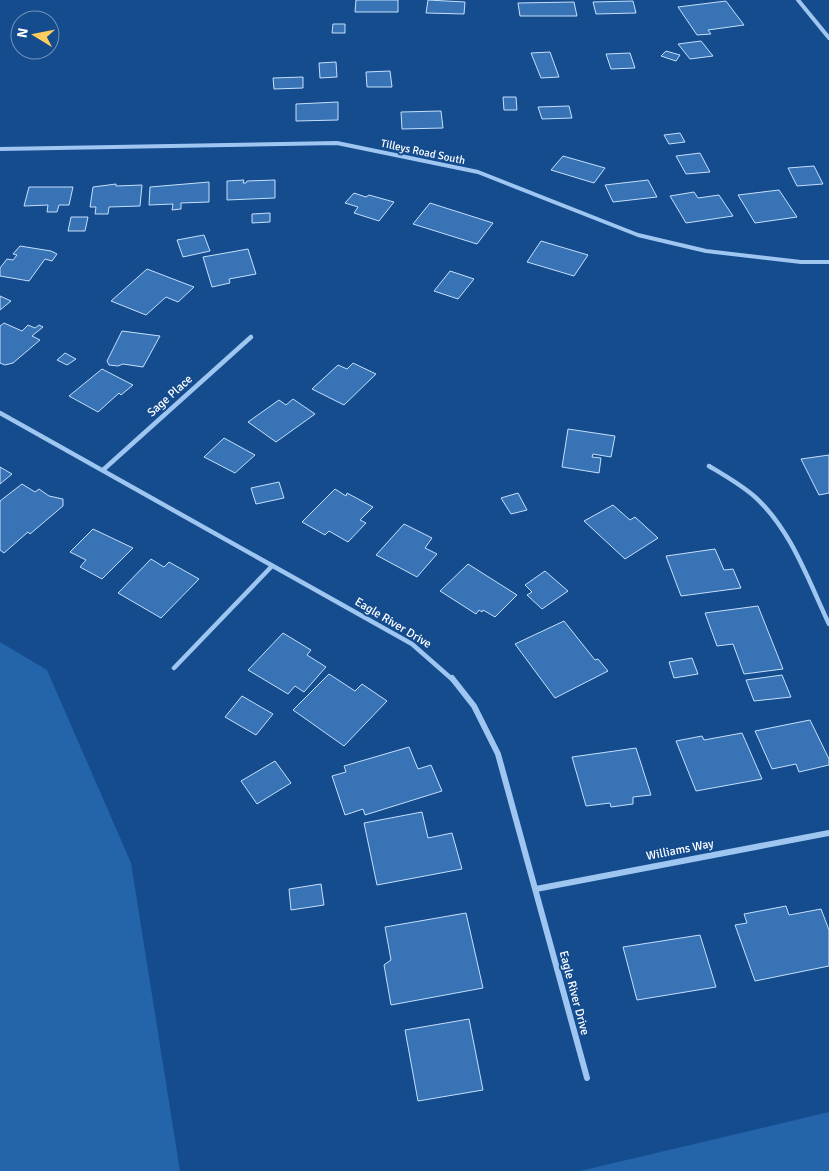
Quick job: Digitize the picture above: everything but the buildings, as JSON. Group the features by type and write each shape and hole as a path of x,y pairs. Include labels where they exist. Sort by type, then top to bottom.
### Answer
{"street":[{"path":"798,0 829,38"},
{"name":"Tilleys Road South","path":"0,149 337,143 478,172 638,235 706,252 801,262 829,262"},
{"name":"Sage Place","path":"102,470 251,337"},
{"name":"Eagle River Drive","path":"0,414 412,644 439,664 464,690 475,705 492,738 536,889 587,1078"},
{"path":"709,466 741,485 755,497 778,524 829,624"},
{"path":"174,668 272,566"},
{"name":"Williams Way","path":"536,889 829,833"}],"shaded area":[{"path":"0,642 47,670 131,863 180,1171 0,1171"},
{"path":"829,1112 829,1171 580,1171"}]}
